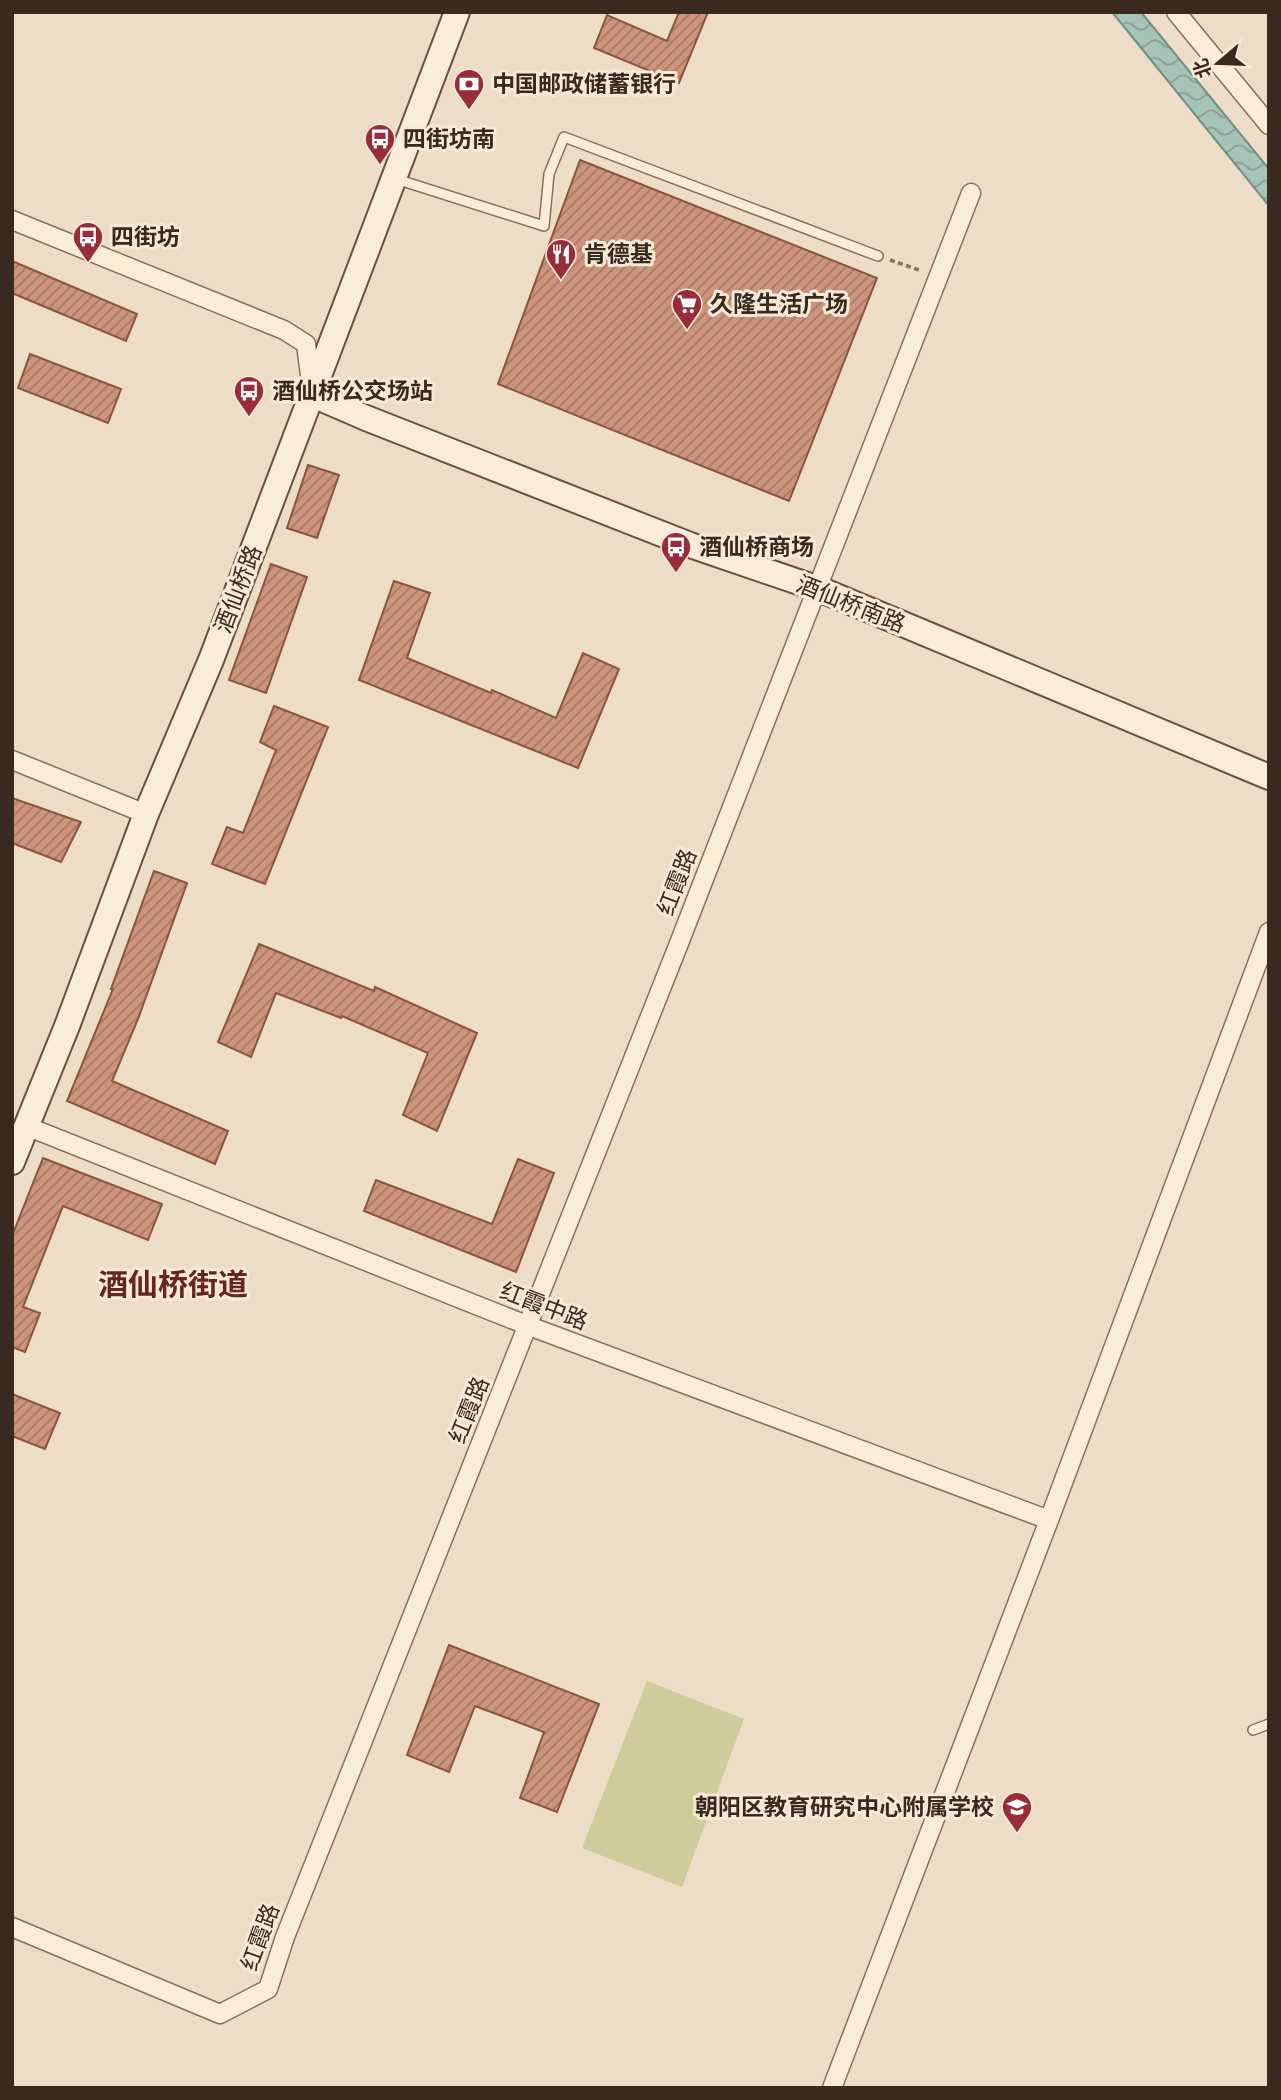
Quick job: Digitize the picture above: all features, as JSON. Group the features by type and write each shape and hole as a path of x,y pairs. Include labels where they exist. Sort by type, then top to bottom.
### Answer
{"street":[{"name":"酒仙桥路","path":"12,1162 67,1026 146,814 211,660 457,12"},
{"path":"1176,12 1269,125"},
{"name":"红霞路","path":"12,1927 220,2014 268,1989 285,1937 819,589 971,193"},
{"path":"12,220 284,330 306,344 313,395"},
{"name":"酒仙桥南路","path":"313,395 690,545 819,589 1269,777"},
{"path":"12,760 146,814"},
{"path":"832,2088 1049,1520 1269,932"},
{"name":"红霞中路","path":"26,1126 529,1326 1049,1520"}],"lane":[{"path":"394,179 544,226 549,174 564,137 878,256"},
{"path":"1253,1730 1269,1724"}],"path":[{"path":"878,256 939,277"}],"shaded area":[{"path":"647,1681 744,1719 682,1887 582,1848"}],"water":[{"path":"1112,12 1141,12 1269,169 1269,206"}],"building":[{"path":"679,12 708,12 679,83 594,48 607,15 667,41"},
{"name":"久隆生活广场","path":"580,160 877,278 789,501 498,384"},
{"path":"12,261 137,314 126,341 12,293"},
{"path":"30,354 121,389 108,423 18,388"},
{"path":"308,465 339,475 317,538 287,528"},
{"path":"271,564 307,577 266,693 229,680"},
{"path":"394,581 430,593 407,658 491,693 492,690 556,718 583,653 619,669 578,768 359,680"},
{"path":"274,706 328,727 265,884 212,864 227,827 243,833 276,750 260,742"},
{"path":"12,798 81,822 61,862 12,843"},
{"path":"154,871 187,883 138,1019 112,1081 228,1131 215,1164 67,1101 113,989"},
{"path":"259,944 374,991 375,987 477,1033 437,1131 403,1115 428,1053 342,1016 341,1018 276,993 251,1057 218,1042"},
{"path":"43,1158 162,1204 148,1240 63,1206 23,1307 40,1313 25,1352 12,1347 12,1236"},
{"path":"518,1159 554,1173 516,1272 364,1211 376,1180 492,1224"},
{"path":"12,1394 60,1413 45,1449 12,1436"},
{"path":"449,1645 599,1704 557,1812 520,1798 544,1732 475,1706 449,1772 407,1755"}],"place":[{"name":"中国邮政储蓄银行","path":"469,111"},
{"name":"四街坊南","path":"380,166"},
{"name":"四街坊","path":"88,264"},
{"name":"肯德基","path":"561,281"},
{"name":"久隆生活广场","path":"687,331"},
{"name":"酒仙桥公交场站","path":"249,418"},
{"name":"酒仙桥商场","path":"676,574"},
{"name":"朝阳区教育研究中心附属学校","path":"1017,1834"}],"district":[{"name":"酒仙桥街道","path":"173,1285"}]}
